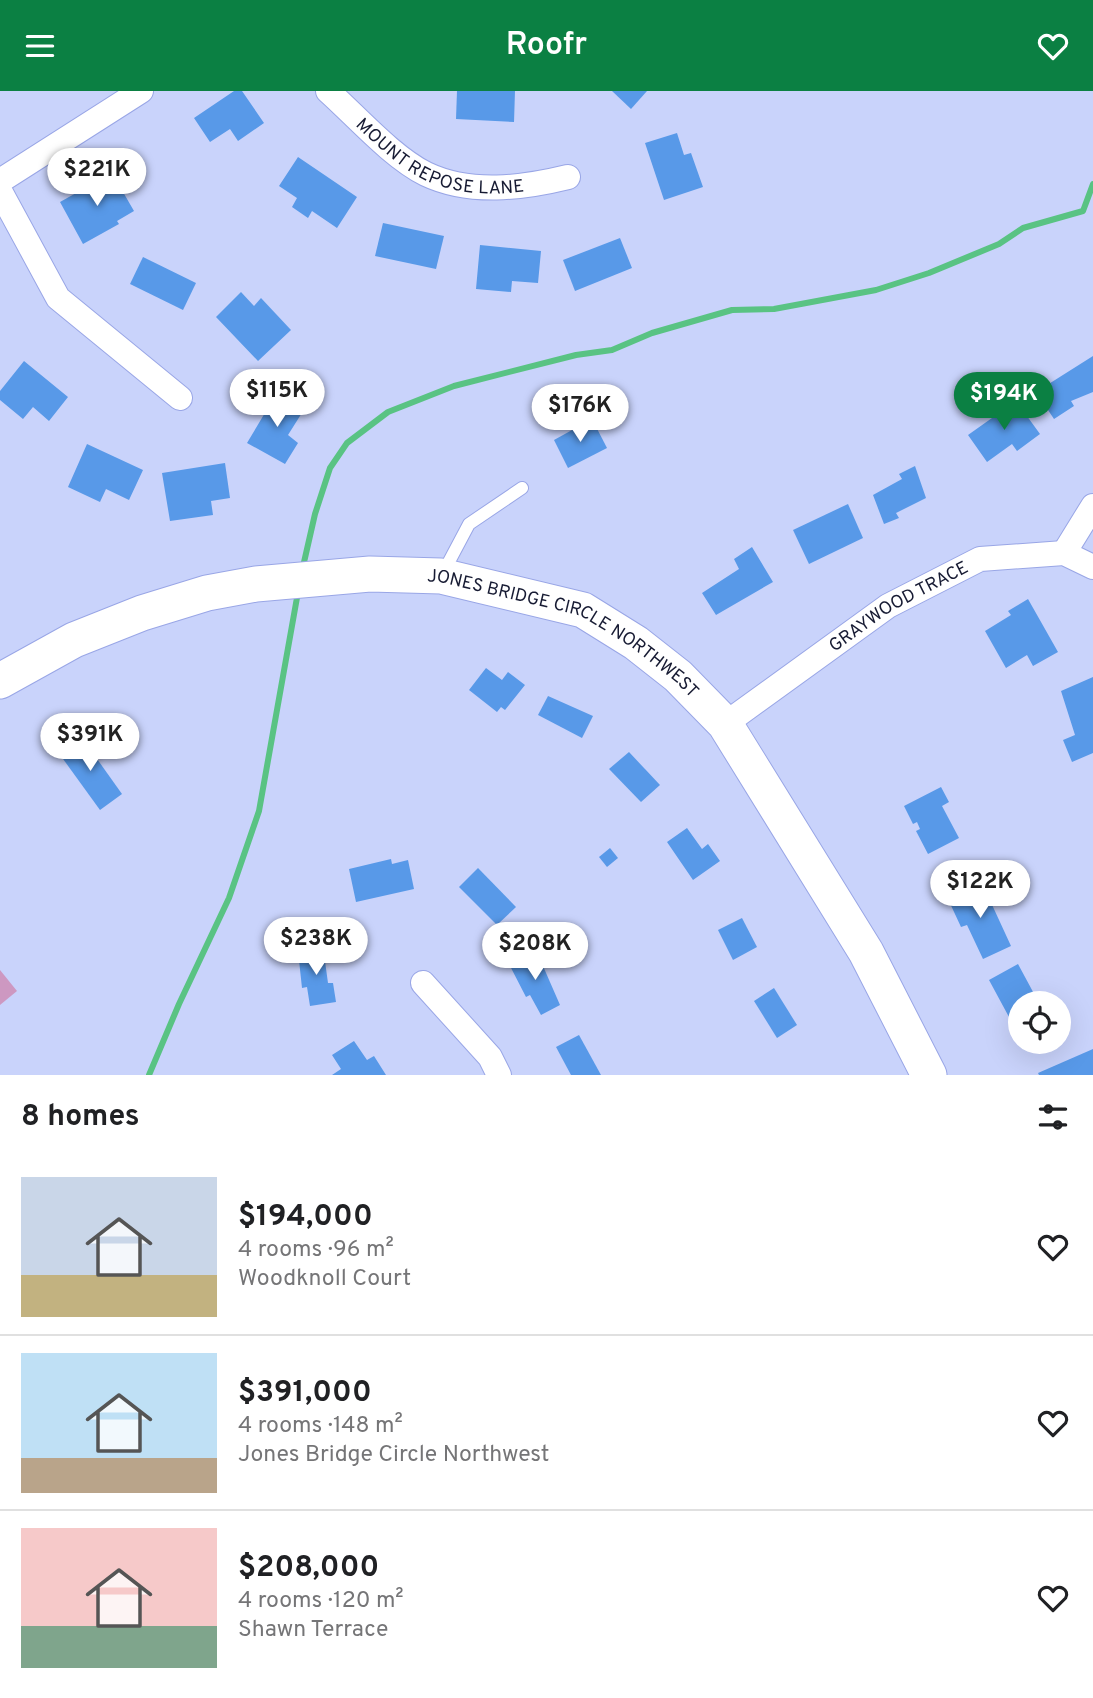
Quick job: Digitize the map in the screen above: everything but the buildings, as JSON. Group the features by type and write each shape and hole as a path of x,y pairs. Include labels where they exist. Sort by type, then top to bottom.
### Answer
{"street":[{"path":"0,181 141,91"},
{"name":"MOUNT REPOSE LANE","path":"328,91 388,145 426,174 460,185 497,187 533,185 568,177"},
{"path":"0,191 58,298 180,398"},
{"path":"1063,553 1093,506"},
{"name":"GRAYWOOD TRACE","path":"725,724 888,606 981,559 1063,553 1093,567"},
{"name":"JONES BRIDGE CIRCLE NORTHWEST","path":"0,681 74,640 142,613 207,593 256,585 370,574 441,576 583,610 636,643 678,676 725,724 859,940 929,1075"},
{"path":"423,983 490,1057 499,1075"}],"lane":[{"path":"441,576 468,524 522,488"}],"shaded area":[{"path":"0,970 17,991 0,1005"}],"waterway":[{"path":"302,571 315,514 330,468 347,443 388,412 454,386 576,355 612,350 652,333 732,310 774,309 876,290 929,273 999,244 1023,228 1083,211 1093,184"},
{"path":"149,1075 229,898 259,811 298,592"}]}
